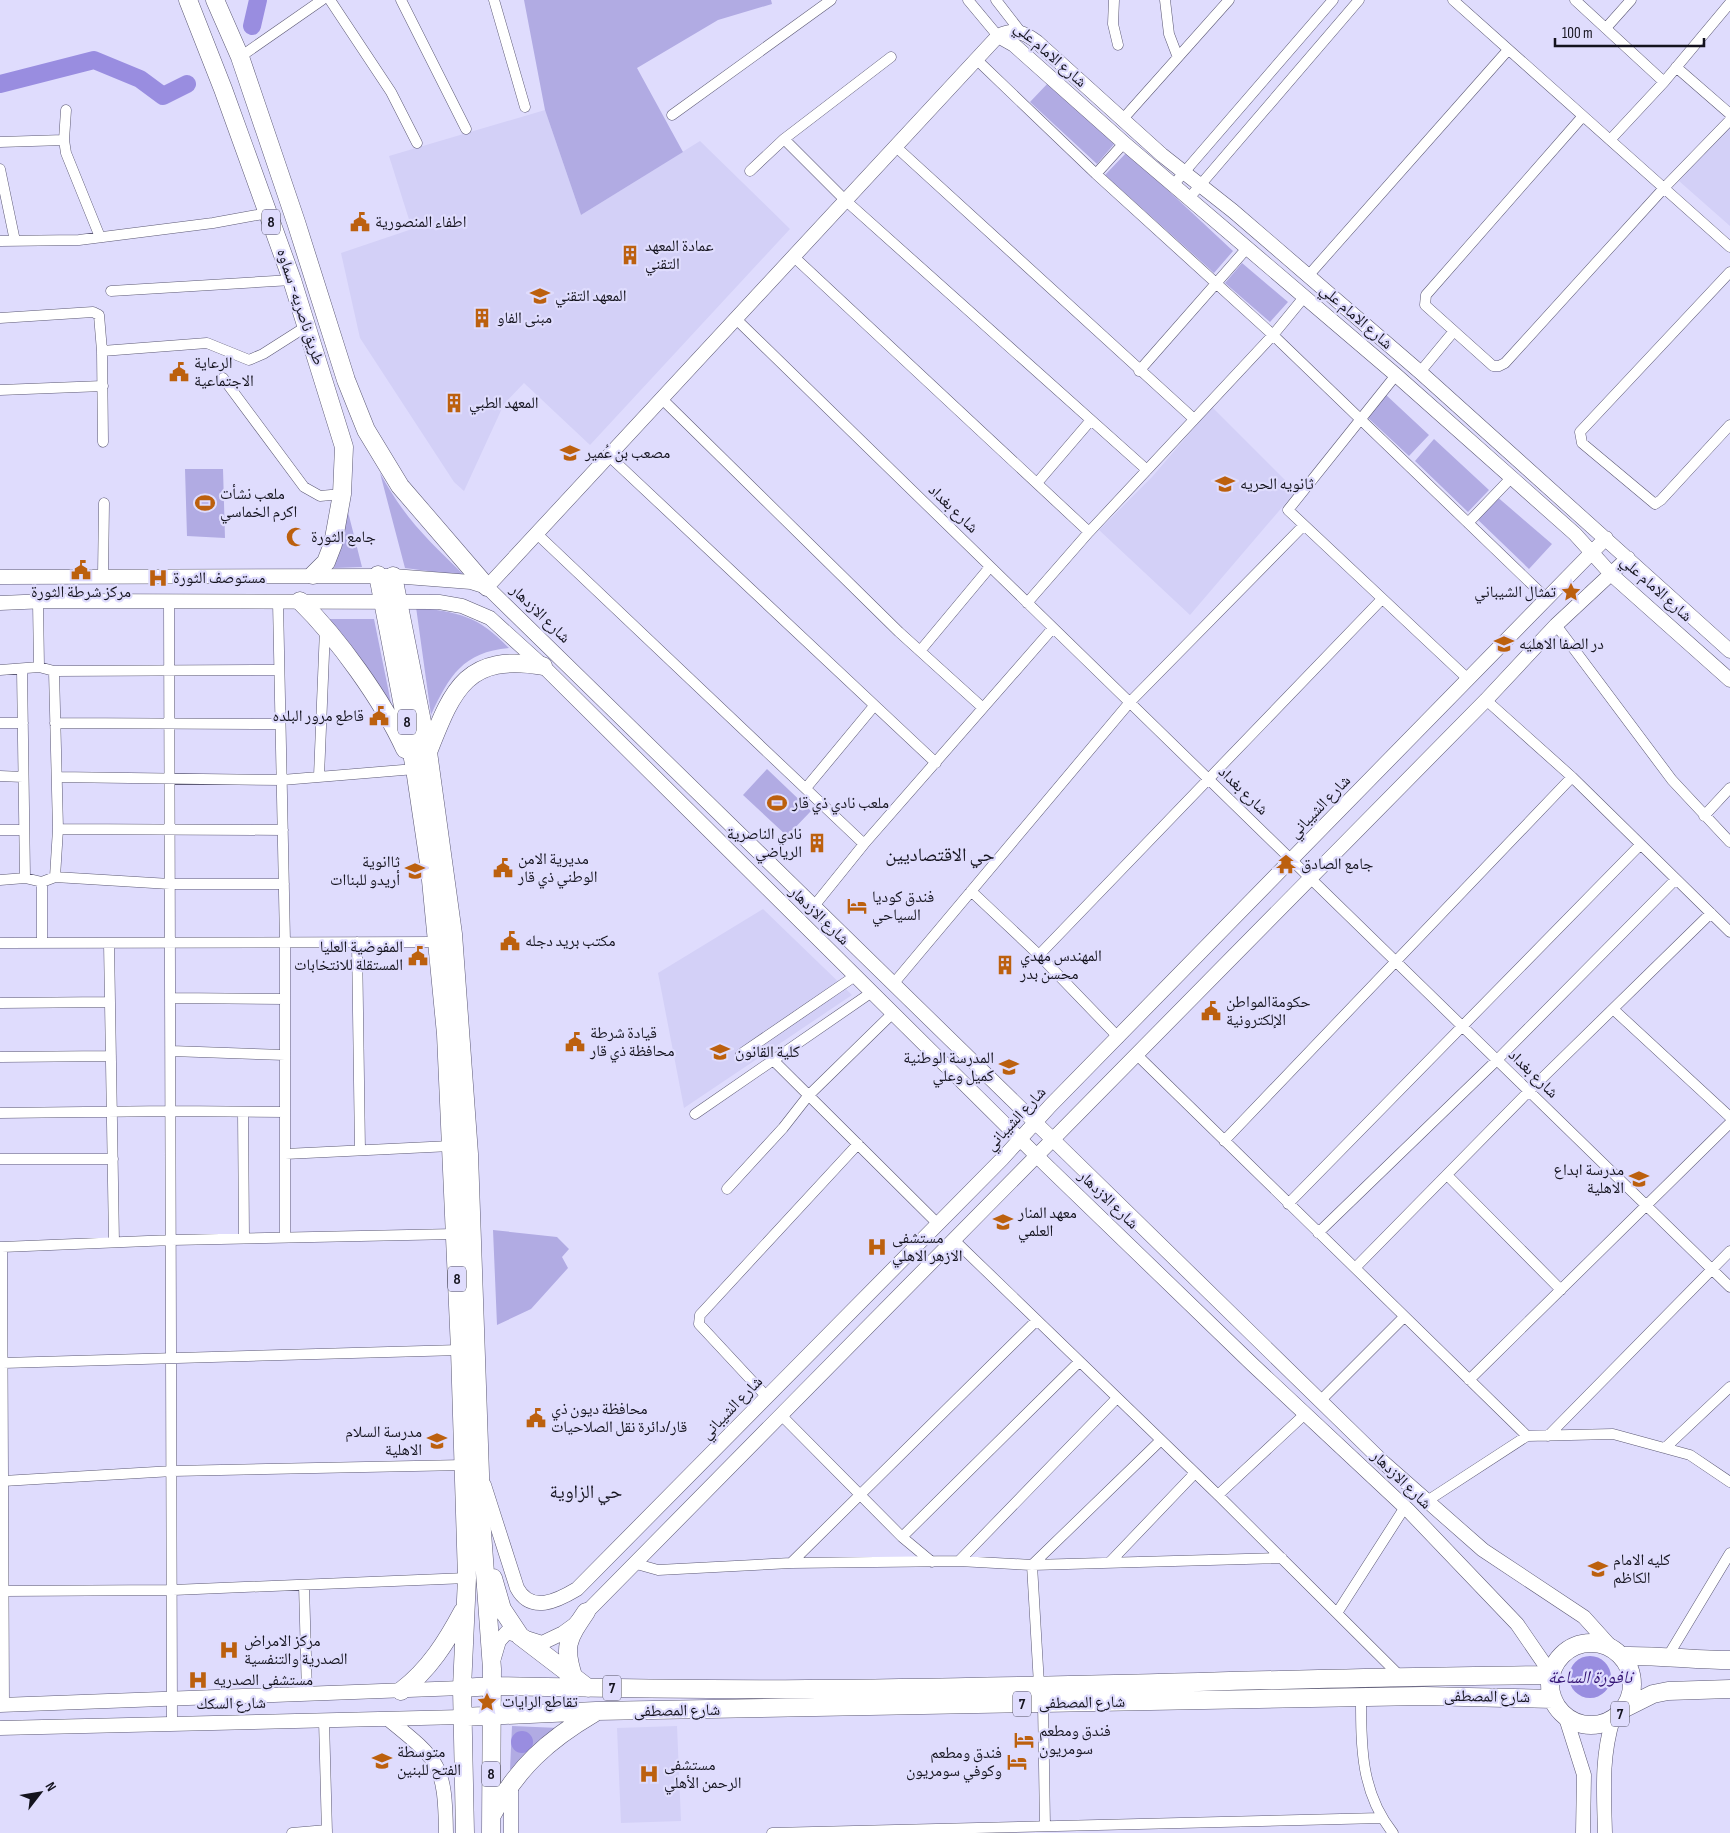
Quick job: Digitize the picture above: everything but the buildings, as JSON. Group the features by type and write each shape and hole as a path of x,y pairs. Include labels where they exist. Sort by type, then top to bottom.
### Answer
{"highway":[{"name":"طريق ناصريه~ سماوه","path":"188,0 292,280 344,447 342,494 334,544 326,562 313,575"},
{"name":"طريق ناصريه~ سماوه","path":"215,0 240,57 296,222 346,380 366,430 400,486 487,588"},
{"path":"271,221 296,222"},
{"name":"8","path":"386,576 428,752 453,934 458,1142 455,1234 467,1578 462,1688 465,1833"},
{"path":"300,601 325,629 384,709 415,769"},
{"name":"8","path":"392,602 438,942 458,1142 482,1479 482,1532 492,1678 490,1825"},
{"path":"428,752 448,702 462,683 482,669 500,664 519,662 544,666"},
{"path":"482,1532 502,1609 520,1636 581,1683"},
{"path":"401,1691 420,1677 450,1636 466,1606"},
{"path":"581,1683 566,1655 567,1646 586,1612"},
{"path":"1565,1715 1553,1699 1550,1687 1555,1663 1563,1653 1574,1646 1586,1642 1599,1643 1616,1651 1694,1660 1730,1660"},
{"name":"7","path":"1616,1651 1629,1668 1632,1681 1631,1695 1619,1713"},
{"name":"شارع المصطفى","path":"492,1678 581,1683 806,1689 1552,1674"},
{"name":"7","path":"462,1688 492,1678"},
{"name":"7","path":"1565,1715 1583,1724 1594,1725 1653,1694 1668,1691 1730,1689"},
{"name":"شارع المصطفى","path":"491,1715 596,1711 1423,1696 1553,1699"},
{"path":"490,1825 511,1782 552,1741 596,1711"},
{"name":"7","path":"462,1716 491,1715"}],"main road":[{"name":"شارع الامام علي","path":"998,36 1008,32 1020,31 1037,42 1122,120 1420,372 1730,651"},
{"name":"شارع الامام علي","path":"998,36 1014,45 1124,143 1396,374 1575,534 1612,575 1730,680"},
{"path":"0,577 386,576 471,582 487,588 998,36"},
{"name":"شارع الشيباني","path":"482,1479 517,1588 522,1598 535,1603 542,1603 557,1599 577,1589 938,1224 1606,538"},
{"path":"492,1678 503,1635 512,1632 542,1643 563,1633 586,1612 1486,700 1556,626 1628,558"},
{"path":"42,601 47,576"},
{"name":"شارع الازدهار","path":"487,588 1384,1463 1483,1550 1584,1617 1616,1651"},
{"name":"شارع الازدهار","path":"0,603 42,601 451,603 483,614 498,624 544,666 718,838 749,872 1036,1155 1253,1365 1405,1507 1517,1624 1552,1674"},
{"path":"718,838 732,825"},
{"path":"1253,1365 1268,1350"},
{"path":"701,1465 716,1480"},
{"name":"شارع السكك","path":"2,1705 462,1688"},
{"path":"1606,1833 1604,1761 1606,1743 1619,1713"},
{"path":"1565,1715 1580,1757 1584,1775 1583,1833"},
{"name":"شارع السكك","path":"0,1728 462,1716"},
{"path":"388,1719 425,1749 438,1768 445,1790 446,1833"},
{"path":"511,1782 512,1833"}],"street":[{"path":"240,57 322,0"},
{"path":"330,0 391,92 417,143"},
{"path":"401,0 466,129"},
{"path":"494,0 525,107"},
{"path":"672,115 832,0"},
{"path":"968,0 998,36"},
{"path":"996,0 1020,31"},
{"path":"1114,0 1113,24 1118,44"},
{"path":"1164,0 1169,34 1177,56"},
{"path":"1122,120 1177,56 1229,0"},
{"path":"1174,184 1334,0"},
{"path":"1190,198 1359,0"},
{"path":"1452,0 1730,247"},
{"path":"1575,0 1664,82"},
{"path":"1606,28 1631,0"},
{"path":"1610,140 1664,82 1730,3"},
{"path":"1308,276 1508,50"},
{"path":"750,171 784,139 891,57"},
{"path":"976,59 1096,174 1273,335 1359,420 1546,598"},
{"path":"1676,67 1730,114"},
{"path":"66,110 64,140 66,153 100,237"},
{"path":"1583,116 1426,295 1425,305 1493,366 1505,363 1664,188 1730,120"},
{"path":"784,139 845,200 1147,470"},
{"path":"0,142 64,140"},
{"path":"1096,174 1124,143"},
{"path":"895,146 1139,371 1194,419"},
{"path":"0,169 15,241"},
{"path":"0,242 79,240 222,222 271,221"},
{"path":"1139,371 1248,247"},
{"path":"793,256 1089,532"},
{"path":"1730,272 1580,432 1580,438 1582,443 1654,504 1661,500 1730,425"},
{"path":"111,291 292,280"},
{"path":"1027,602 1089,532 1273,335 1305,296"},
{"path":"0,318 97,313 100,318 102,351 103,442"},
{"name":"شارع بغداد","path":"735,318 1730,1287"},
{"path":"102,351 207,343 249,360 263,354 307,326"},
{"path":"1420,372 1454,331"},
{"path":"1396,374 1288,510 1468,680"},
{"path":"223,378 304,487 320,496 342,494"},
{"path":"0,390 103,386"},
{"path":"661,398 920,651 982,708"},
{"path":"1037,483 1091,420"},
{"path":"608,456 936,763"},
{"path":"1468,523 1511,478"},
{"path":"103,576 104,503"},
{"path":"894,983 1130,702 1304,525"},
{"path":"536,533 864,844"},
{"path":"920,651 990,567"},
{"path":"1039,956 1382,599"},
{"path":"39,667 42,601"},
{"path":"169,601 172,1723"},
{"path":"278,602 285,942 285,1237"},
{"path":"1556,626 1672,780 1730,842"},
{"path":"814,906 864,844 1053,628"},
{"path":"319,776 325,629"},
{"path":"0,670 22,670 39,667 54,671 279,670"},
{"path":"22,670 25,878"},
{"path":"54,671 58,829 55,877"},
{"path":"1486,700 1572,777 1730,932"},
{"path":"806,788 874,706"},
{"path":"0,723 24,723"},
{"path":"55,723 280,724"},
{"path":"57,777 282,780 415,769"},
{"path":"0,776 23,776"},
{"path":"1224,1141 1572,777"},
{"path":"1704,816 1730,788"},
{"path":"58,829 283,830"},
{"path":"0,830 23,830"},
{"path":"1288,1204 1640,845"},
{"path":"0,880 25,878 42,882 55,877 170,884 284,884"},
{"path":"1318,1233 1497,1060 1676,879"},
{"path":"42,882 42,942"},
{"path":"971,891 1039,956 1119,1038"},
{"path":"1355,1268 1529,1092 1711,913"},
{"path":"357,942 360,1150"},
{"path":"0,943 438,942"},
{"path":"109,943 114,1242"},
{"path":"741,1054 855,976"},
{"path":"695,1114 872,992"},
{"path":"170,998 285,999"},
{"path":"0,1003 110,1002"},
{"path":"1613,1009 1730,1117"},
{"path":"727,1188 783,1128 808,1096 893,1013"},
{"path":"171,1051 285,1055"},
{"path":"1136,1055 1527,1436"},
{"path":"0,1057 111,1056"},
{"path":"774,1061 938,1224"},
{"path":"243,1112 244,1238"},
{"path":"0,1113 285,1112"},
{"path":"1469,1380 1730,1123"},
{"path":"285,1154 458,1142"},
{"path":"767,1397 699,1324 700,1315 858,1144"},
{"path":"0,1159 113,1159"},
{"path":"1447,1175 1561,1290"},
{"path":"2,1705 4,1591 1,1247 172,1240 455,1234"},
{"path":"953,1240 1036,1322 1218,1495 1400,1676"},
{"path":"1548,1436 1711,1268 1730,1251"},
{"path":"1320,1401 1404,1317"},
{"path":"791,1563 1036,1322"},
{"path":"3,1363 460,1350"},
{"path":"902,1537 1079,1362"},
{"path":"1665,1448 1730,1386"},
{"path":"959,1561 1117,1398"},
{"path":"1218,1495 1305,1414"},
{"path":"781,1415 902,1537 932,1562"},
{"path":"1427,1501 1527,1436 1613,1434 1690,1455 1730,1482"},
{"path":"1039,1685 1032,1565 1160,1441"},
{"path":"3,1481 172,1471 464,1465"},
{"path":"1110,1562 1195,1473"},
{"path":"1337,1613 1405,1507"},
{"path":"1668,1656 1730,1554"},
{"path":"633,1563 647,1569 658,1570 791,1563 959,1561 1032,1565 1282,1558"},
{"path":"4,1591 173,1590 467,1578"},
{"path":"304,1585 307,1694"},
{"path":"1361,1698 1361,1750 1367,1785 1381,1818 1393,1833"},
{"path":"1043,1703 1045,1826"},
{"path":"292,1833 327,1832 324,1720"},
{"path":"772,1833 962,1831 1045,1826 1135,1829 1381,1818"}],"shaded area":[{"path":"524,0 771,0 772,4 718,20 637,68 683,152 581,215 545,110"},
{"path":"1049,82 1115,143 1097,164 1030,102"},
{"name":"المعهد التقني","path":"545,110 581,215 700,141 790,229 590,445 524,383 504,404 464,491 454,482 360,338 341,253 412,229 389,156"},
{"path":"1730,126 1730,226 1679,181"},
{"path":"1127,152 1233,251 1214,273 1105,175"},
{"path":"1242,263 1288,302 1270,322 1225,283"},
{"path":"1385,394 1429,435 1409,456 1366,416"},
{"path":"1212,407 1296,491 1190,615 1099,530 1152,477"},
{"path":"1434,439 1489,490 1468,512 1415,461"},
{"name":"ملعب نشأت اكرم الخماسي","path":"185,469 223,469 225,538 187,536"},
{"path":"380,473 408,516 428,540 465,576 405,568"},
{"path":"1495,495 1552,544 1529,569 1475,517"},
{"path":"347,508 362,567 334,568 342,541"},
{"path":"416,607 445,611 467,617 498,637 509,648 493,650 480,655 460,668 444,689 431,715"},
{"path":"326,619 374,619 393,713"},
{"name":"ملعب نادي ذي قار","path":"767,769 811,811 787,836 743,795"},
{"name":"كلية القانون","path":"763,909 852,995 684,1108 658,973"},
{"path":"493,1230 557,1237 569,1249 562,1257 568,1268 531,1309 497,1325"},
{"path":"512,1726 559,1728 510,1770"},
{"name":"مستشفى الرحمن الأهلي","path":"677,1726 681,1821 621,1823 617,1728"}],"water":[{"name":"نافورة الساعة","path":"1590,1656 1605,1662 1611,1677 1605,1692 1590,1698 1575,1692 1569,1677 1575,1662"},
{"path":"522,1731 530,1734 533,1742 530,1750 522,1753 514,1750 511,1742 514,1734"}],"waterway":[{"path":"252,26 258,0"},
{"path":"0,84 94,60 140,79 163,96 187,84"}],"place":[{"name":"اطفاء المنصورية","path":"360,222"},
{"name":"عمادة المعهد التقني","path":"630,255"},
{"name":"المعهد التقني","path":"540,296"},
{"name":"مبنى الفاو","path":"482,318"},
{"name":"الرعاية الاجتماعية","path":"179,372"},
{"name":"المعهد الطبي","path":"454,403"},
{"name":"مصعب بن عُمير","path":"570,453"},
{"name":"ثانويه الحريه","path":"1225,484"},
{"name":"ملعب نشأت اكرم الخماسي","path":"205,503"},
{"name":"جامع الثورة","path":"296,537"},
{"name":"مركز شرطة الثورة","path":"81,570"},
{"name":"مستوصف الثورة","path":"158,578"},
{"name":"تمثال الشيباني","path":"1571,592"},
{"name":"در الصفا الاهليه","path":"1504,644"},
{"name":"قاطع مرور البلده","path":"379,716"},
{"name":"ملعب نادي ذي قار","path":"777,803"},
{"name":"نادي الناصرية الرياضي","path":"817,843"},
{"name":"جامع الصادق","path":"1286,864"},
{"name":"مديرية الامن الوطني ذي قار","path":"503,868"},
{"name":"ثاانوية أريدو للبناات","path":"415,871"},
{"name":"فندق كوديا السياحي","path":"857,906"},
{"name":"مكتب بريد دجله","path":"510,941"},
{"name":"المفوضية العليا المستقلة للانتخابات","path":"418,956"},
{"name":"المهندس مهدي محسن بدر","path":"1005,965"},
{"name":"حكومةالمواطن الإلكترونية","path":"1211,1011"},
{"name":"قيادة شرطة محافظة ذي قار","path":"575,1042"},
{"name":"كلية القانون","path":"720,1052"},
{"name":"المدرسة الوطنية كميل وعلي","path":"1009,1067"},
{"name":"مدرسة ابداع الاهلية","path":"1639,1179"},
{"name":"معهد المنار العلمي","path":"1003,1222"},
{"name":"مستشفى الازهر الاهلي","path":"877,1247"},
{"name":"محافظة ديون ذي قار/دائرة نقل الصلاحيات","path":"536,1418"},
{"name":"مدرسة السلام الاهلية","path":"437,1441"},
{"name":"كليه الامام الكاظم","path":"1598,1569"},
{"name":"مركز الامراض الصدرية والتنفسية","path":"229,1650"},
{"name":"مستشفى الصدريه","path":"198,1680"},
{"name":"تقاطع الرايات","path":"487,1702"},
{"name":"فندق ومطعم سومريون","path":"1024,1740"},
{"name":"متوسطة الفتح للبنين","path":"382,1761"},
{"name":"فندق ومطعم وكوفي سومريون","path":"1017,1762"},
{"name":"مستشفى الرحمن الأهلي","path":"649,1774"}],"district":[{"name":"حي الاقتصاديين","path":"940,855"},
{"name":"حي الزاوية","path":"586,1492"}]}
